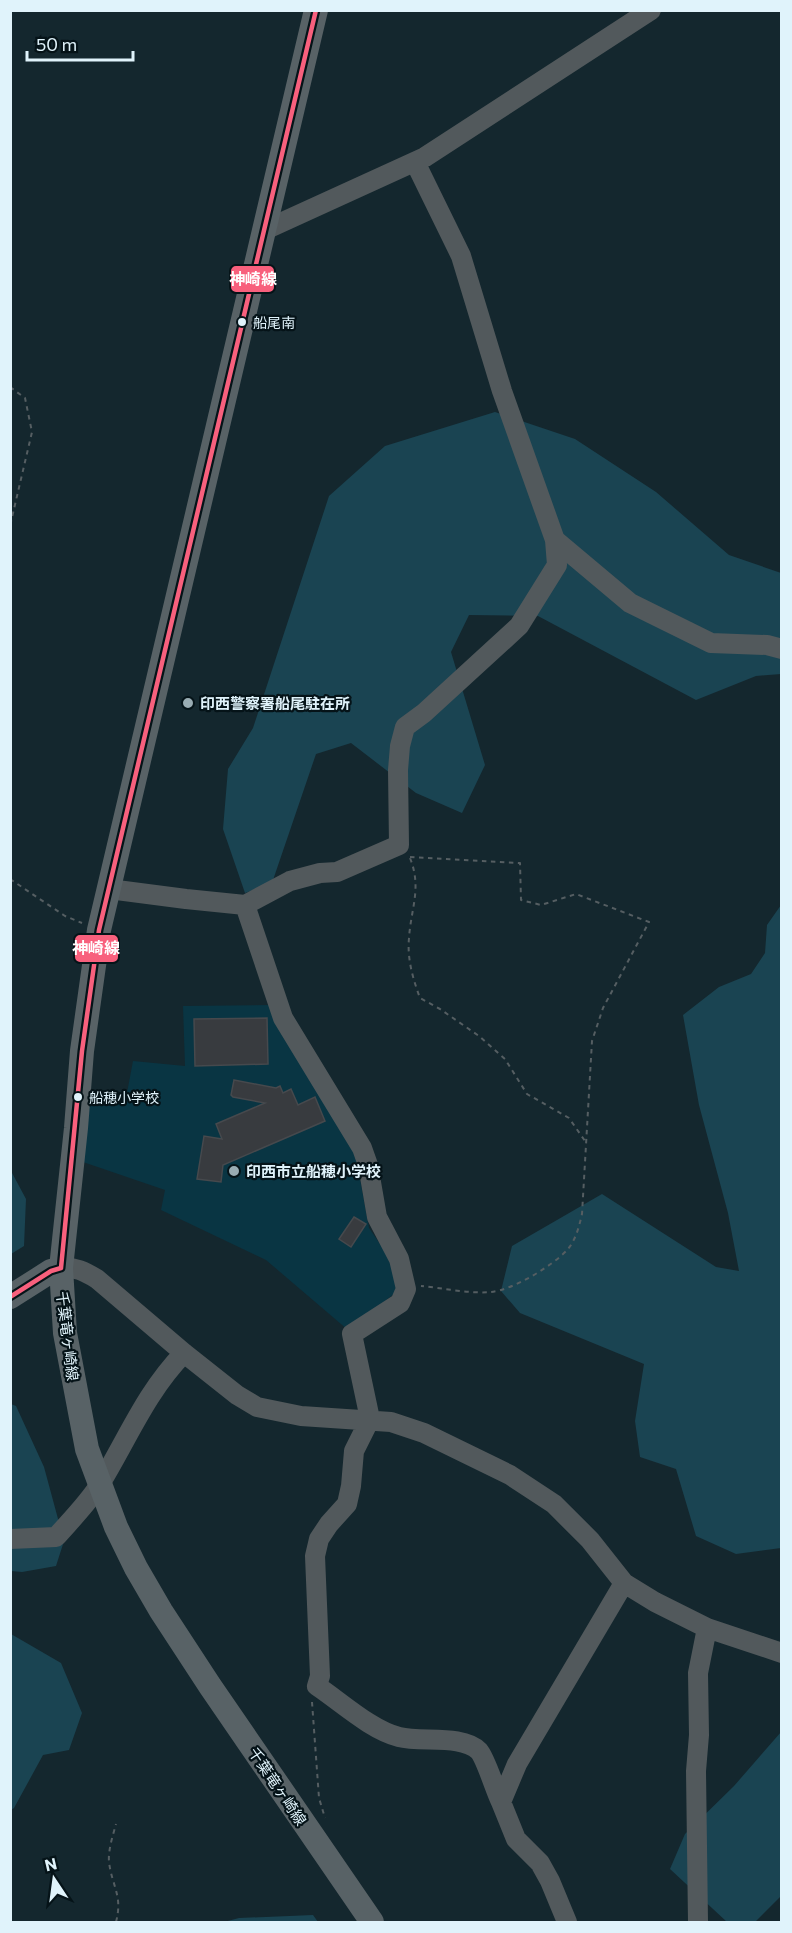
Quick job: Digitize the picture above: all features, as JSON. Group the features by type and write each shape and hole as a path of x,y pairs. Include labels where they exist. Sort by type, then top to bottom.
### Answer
{"main road":[{"name":"千葉竜ヶ崎線","path":"316,10 266,230 99,930 82,1051 61,1268 62,1306 72,1377 87,1449 99,1486 136,1568 210,1686 372,1923"},
{"path":"10,1297 51,1271 61,1268"}],"street":[{"path":"266,230 415,162 651,10"},
{"path":"109,889 245,905 290,881 320,873 337,872 404,851 398,770 400,746 405,727 424,713 519,626 557,565 555,540 520,446 461,256 415,162"},
{"path":"555,540 630,603 711,643 767,645 782,648"},
{"path":"245,905 282,1018 362,1148 368,1166 377,1217 399,1259 406,1284 400,1303 352,1334 370,1419 354,1451 347,1504 319,1539 315,1556 320,1676 317,1686 384,1732 410,1740 462,1742 480,1752 516,1839 540,1863 567,1923"},
{"path":"61,1268 81,1269 97,1279 184,1353 237,1395 257,1407 301,1416 391,1422 424,1433 510,1475 554,1504 590,1540 624,1583 707,1628 782,1653"},
{"path":"10,1539 56,1537 99,1486 150,1394 168,1369 184,1353"},
{"path":"501,1802 517,1764 624,1583"},
{"path":"698,1923 696,1771 699,1735 698,1673 707,1628"}],"path":[{"path":"10,387 25,398 32,432 10,526"},
{"path":"404,851 416,873 417,893 409,938 409,961 420,998 479,1036 505,1059 527,1094 569,1118 586,1142"},
{"path":"404,851 520,863 521,900 541,905 576,894 649,922 603,1008 592,1041 582,1214 578,1233 568,1249 554,1261 513,1286 493,1292 406,1284"},
{"path":"10,879 65,916 99,930"},
{"path":"317,1686 310,1688 319,1798 325,1818"},
{"path":"116,1824 108,1860 117,1890 119,1910 116,1923"}],"shaded area":[{"path":"495,412 575,439 656,492 729,555 781,573 781,674 756,676 696,700 538,616 469,615 451,652 485,765 462,813 416,793 351,743 316,754 272,883 245,893 223,829 228,769 253,728 329,496 385,446"},
{"path":"781,905 781,1548 736,1554 696,1536 676,1469 640,1457 635,1421 644,1364 520,1313 501,1291 512,1246 602,1194 716,1267 739,1271 728,1213 699,1105 683,1015 719,987 751,974 765,953 767,925"},
{"name":"印西市立船穂小学校","path":"270,1005 353,1141 369,1228 396,1267 399,1290 348,1330 266,1260 161,1210 165,1190 83,1162 89,1091 126,1098 133,1061 185,1066 183,1006"},
{"path":"11,1171 26,1199 24,1246 11,1254"},
{"path":"11,1404 16,1406 44,1467 64,1541 56,1566 22,1572 11,1571"},
{"path":"11,1634 61,1663 82,1713 69,1750 43,1755 11,1810"},
{"path":"781,1732 781,1896 755,1922 727,1922 670,1869 685,1834 734,1786"},
{"path":"313,1915 318,1922 224,1922 239,1918"}],"building":[{"path":"267,1018 268,1064 195,1066 194,1019"},
{"path":"234,1080 276,1088 280,1086 283,1093 291,1089 298,1105 315,1097 325,1121 223,1165 221,1182 197,1179 204,1136 222,1139 216,1124 265,1103 233,1097 231,1095"},
{"path":"354,1217 366,1224 351,1247 339,1239"}],"transit line":[{"name":"神崎線","path":"61,1268 82,1051 99,930 316,10"},
{"name":"神崎線","path":"10,1297 51,1271 61,1268"}],"place":[{"name":"船尾南","path":"242,322"},
{"name":"印西警察署船尾駐在所","path":"188,703"},
{"name":"船穂小学校","path":"78,1097"},
{"name":"印西市立船穂小学校","path":"234,1171"}]}
